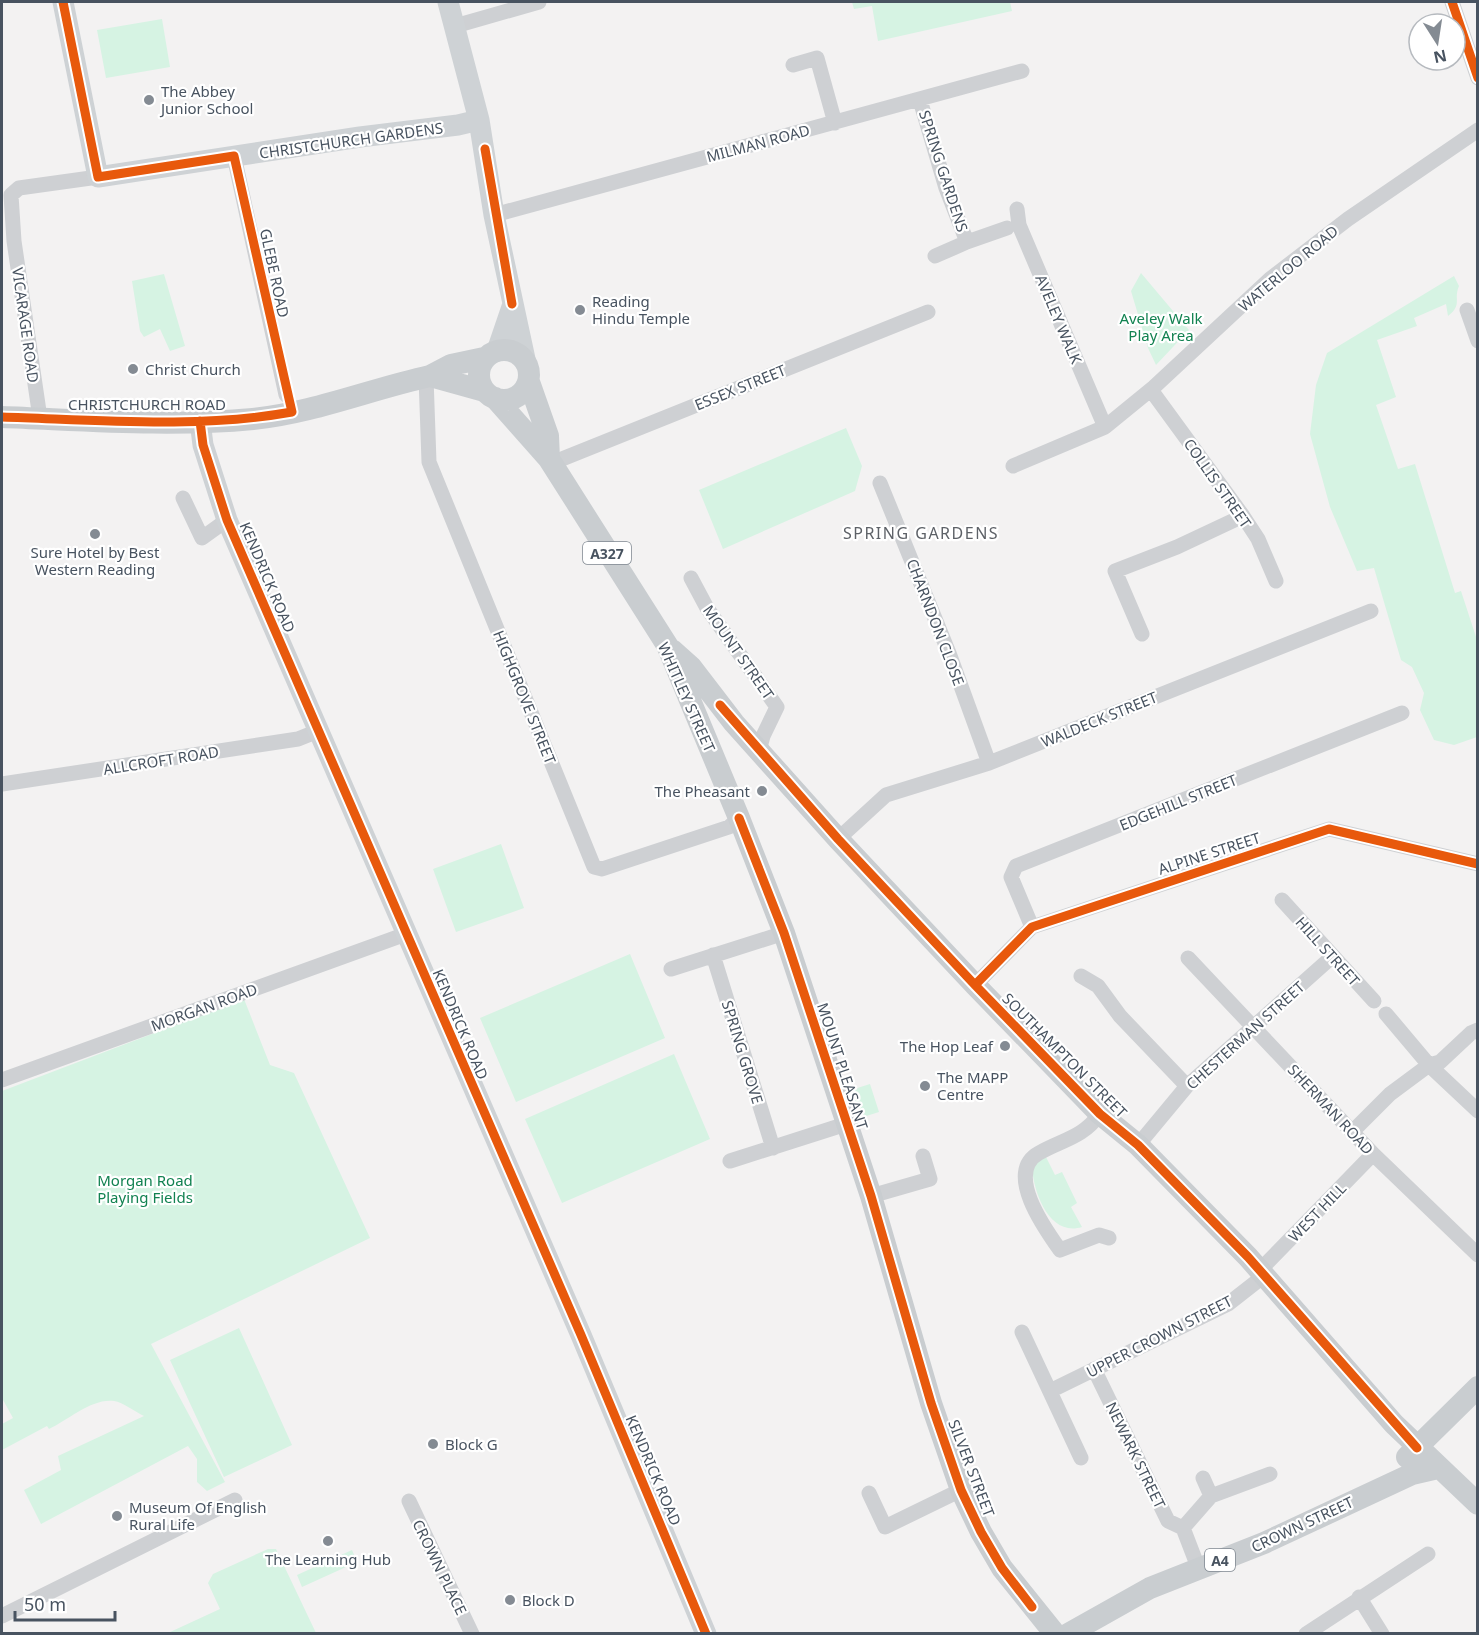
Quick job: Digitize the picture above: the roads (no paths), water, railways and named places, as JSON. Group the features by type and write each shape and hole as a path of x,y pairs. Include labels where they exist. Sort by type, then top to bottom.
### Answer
{"main road":[{"path":"428,376 490,394 509,399 524,391 528,382 530,371 525,359 510,352 490,355 480,365 479,378 490,394"},
{"name":"CHRISTCHURCH ROAD","path":"2,417 200,421 254,419 292,412 428,376 451,365 490,355"},
{"name":"WHITLEY STREET","path":"528,382 548,436 550,461"},
{"name":"WHITLEY STREET","path":"490,394 550,461 667,645 739,818"},
{"name":"SOUTHAMPTON STREET","path":"667,645 691,667 734,723 838,839 975,985 1100,1114 1138,1145 1262,1272 1417,1448 1478,1504"},
{"name":"MOUNT PLEASANT","path":"739,818 784,933 871,1196 908,1326"},
{"name":"SILVER STREET","path":"908,1326 961,1490 981,1532 1002,1568 1055,1634"},
{"name":"A4","path":"1417,1448 1478,1387"},
{"name":"A4","path":"1438,1468 1439,1448 1456,1410"},
{"name":"CROWN STREET","path":"1374,1490 1417,1448"},
{"name":"CROWN STREET","path":"1068,1634 1129,1599 1198,1567 1273,1539 1374,1490 1423,1470 1438,1468"},
{"path":"1030,1634 1032,1607"}],"street":[{"path":"63,2 98,177"},
{"path":"448,2 479,120 494,215 525,359"},
{"path":"455,26 539,2"},
{"path":"1452,2 1475,62 1478,78"},
{"path":"793,65 817,58 835,123"},
{"name":"MILMAN ROAD","path":"494,215 1022,71"},
{"name":"SPRING GARDENS","path":"920,100 946,188 968,242"},
{"name":"CHRISTCHURCH GARDENS","path":"11,195 19,188 459,125 479,120"},
{"name":"WATERLOO ROAD","path":"1013,466 1105,427 1152,390 1270,279 1348,219 1478,130"},
{"name":"GLEBE ROAD","path":"234,156 286,395"},
{"name":"VICARAGE ROAD","path":"11,195 14,241 40,418"},
{"name":"AVELEY WALK","path":"1017,209 1019,225 1105,427"},
{"name":"SPRING GARDENS","path":"935,256 1007,228"},
{"path":"490,355 512,304"},
{"path":"1467,310 1478,341"},
{"name":"ESSEX STREET","path":"550,461 928,312"},
{"name":"HIGHGROVE STREET","path":"428,376 429,462 594,867 602,869 729,827 739,818"},
{"name":"COLLIS STREET","path":"1152,390 1258,539 1276,581"},
{"name":"KENDRICK ROAD","path":"200,421 203,445 227,520 581,1335 706,1634"},
{"name":"CHARNDON CLOSE","path":"880,483 989,763"},
{"path":"183,498 202,538 227,520"},
{"path":"1142,634 1112,565 1177,548 1243,516"},
{"name":"MOUNT STREET","path":"691,578 707,608 777,707 762,736 759,751"},
{"name":"WALDECK STREET","path":"838,839 886,795 989,763 1371,611"},
{"name":"EDGEHILL STREET","path":"1032,927 1011,877 1016,866 1402,713"},
{"path":"734,723 768,725"},
{"name":"ALLCROFT ROAD","path":"2,784 298,739 318,731"},
{"name":"ALPINE STREET","path":"975,985 1032,927 1329,830 1478,864"},
{"name":"HILL STREET","path":"1282,900 1374,1001"},
{"path":"671,969 784,933"},
{"name":"MORGAN ROAD","path":"2,1080 406,934"},
{"name":"SPRING GROVE","path":"713,955 773,1148"},
{"name":"CHESTERMAN STREET","path":"1138,1145 1187,1086 1333,956"},
{"name":"SHERMAN ROAD","path":"1188,958 1373,1154 1478,1255"},
{"path":"1081,976 1098,986 1120,1016 1187,1086"},
{"path":"1386,1014 1429,1065 1478,1111"},
{"path":"1353,1131 1390,1095 1429,1065 1440,1062 1471,1033 1478,1030"},
{"path":"1100,1114 1088,1130 1036,1155 1025,1170 1026,1189 1046,1230 1060,1250 1098,1235 1109,1238"},
{"path":"730,1161 846,1124"},
{"name":"WEST HILL","path":"1262,1272 1373,1154"},
{"path":"871,1196 930,1179 923,1156"},
{"name":"UPPER CROWN STREET","path":"1050,1391 1228,1304 1262,1272"},
{"path":"1022,1332 1081,1458"},
{"name":"NEWARK STREET","path":"1094,1369 1198,1567"},
{"path":"1175,1524 1210,1496 1270,1474"},
{"path":"1203,1478 1210,1496"},
{"path":"869,1493 885,1527 961,1490"},
{"path":"2,1616 234,1500"},
{"name":"CROWN PLACE","path":"409,1502 472,1634"},
{"path":"1306,1634 1359,1597 1428,1554"},
{"path":"1359,1597 1382,1634"}],"place":[{"name":"The Abbey Junior School","path":"149,100"},
{"name":"Reading Hindu Temple","path":"580,310"},
{"name":"Christ Church","path":"133,369"},
{"name":"Sure Hotel by Best Western Reading","path":"95,534"},
{"name":"The Pheasant","path":"762,791"},
{"name":"The Hop Leaf","path":"1005,1046"},
{"name":"The MAPP Centre","path":"925,1086"},
{"name":"Block G","path":"433,1444"},
{"name":"Museum Of English Rural Life","path":"117,1516"},
{"name":"The Learning Hub","path":"328,1541"},
{"name":"Block D","path":"510,1600"}],"district":[{"name":"SPRING GARDENS","path":"921,533"}],"park label":[{"name":"Aveley Walk Play Area","path":"1161,326"},
{"name":"Morgan Road Playing Fields","path":"145,1188"}]}
